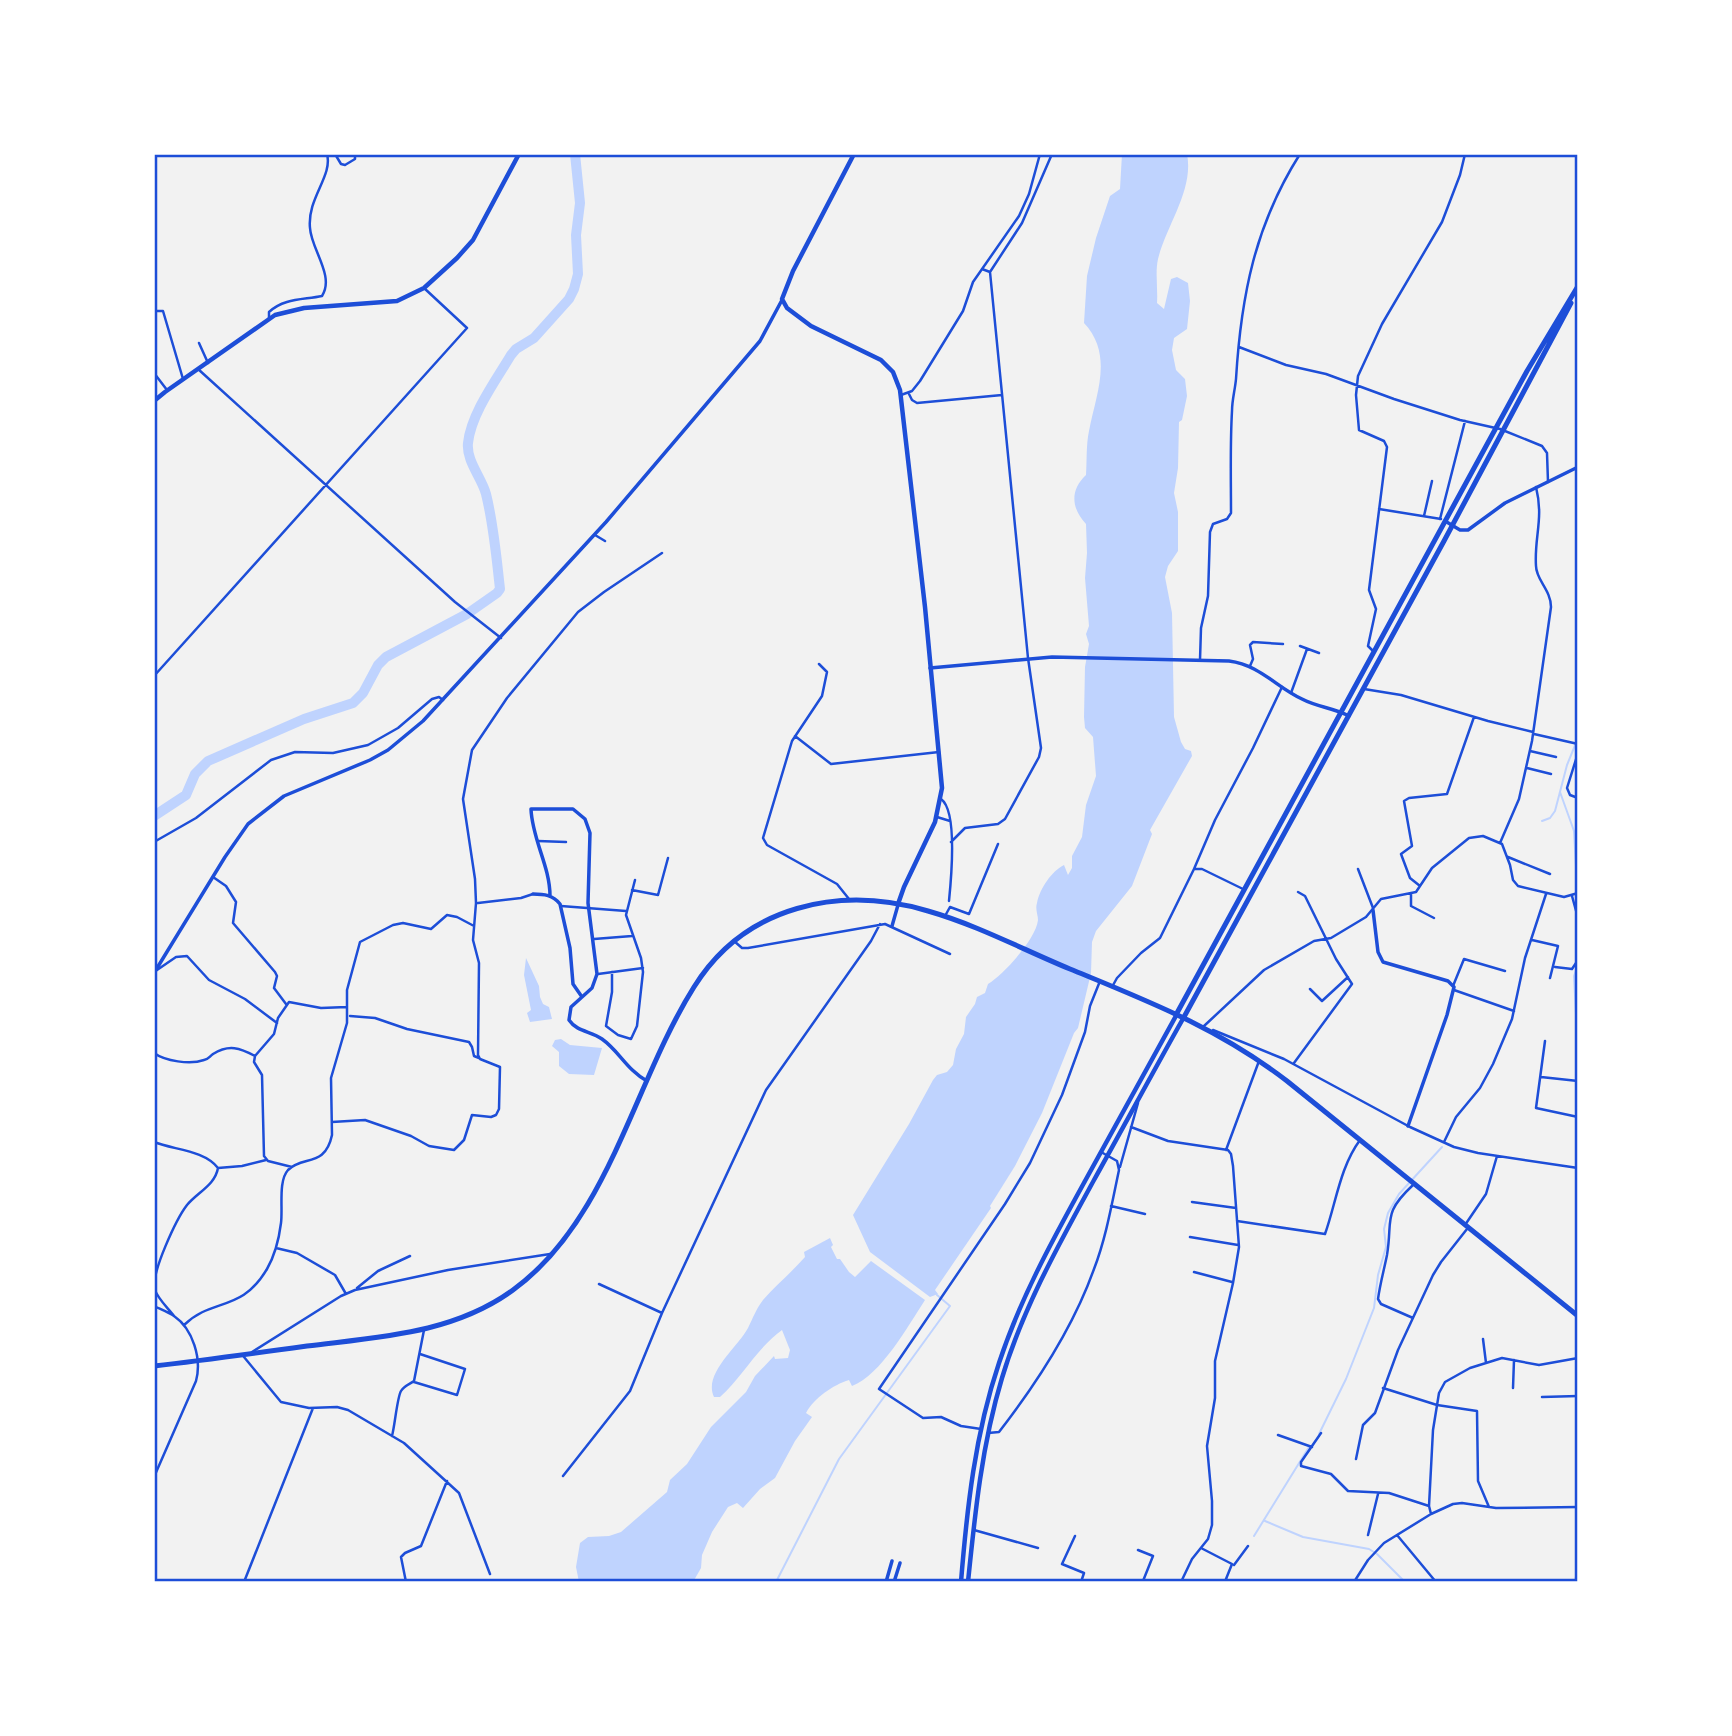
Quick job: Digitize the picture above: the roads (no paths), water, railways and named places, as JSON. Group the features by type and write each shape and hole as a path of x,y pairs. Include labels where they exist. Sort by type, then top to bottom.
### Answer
{"highway":[{"path":"1177,1013 1443,520 1550,331 1578,288"},
{"path":"1184,1017 1504,430 1578,288"},
{"path":"154,1366 424,1329 469,1315 497,1301 523,1282 553,1253 574,1227 592,1196 692,990 709,967 734,941 757,925 785,911 819,902 849,900 898,904 945,916 1177,1013 1204,1027 1259,1060 1578,1316"}],"main road":[{"path":"154,401 269,318 296,309 397,301 424,288 473,240 519,154"},
{"path":"854,154 793,271 782,299 787,308 811,326 881,360 897,379 901,395 942,781 936,817 898,904"},
{"path":"961,1582 967,1511 981,1429 996,1370 1038,1267 1177,1013"},
{"path":"968,1582 979,1480 988,1433 1006,1364 1026,1311 1049,1263 1184,1017"}],"street":[{"path":"269,318 269,312 274,307 298,298 321,296 326,288 326,276 310,229 313,201 328,169 327,154"},
{"path":"335,154 341,164 345,165 355,159 355,154"},
{"path":"901,395 909,393 920,381 965,307 971,286 1019,216 1029,194 1040,154"},
{"path":"951,842 965,828 998,824 1005,819 1039,757 1041,745 1028,658 990,272 1022,223 1052,154"},
{"path":"1199,660 1200,633 1208,596 1210,532 1215,523 1227,519 1231,513 1232,410 1245,290 1254,254 1276,195 1300,154"},
{"path":"1374,652 1368,646 1376,607 1369,590 1387,444 1359,430 1356,385 1379,329 1443,222 1465,154"},
{"path":"982,269 990,272"},
{"path":"154,676 467,328 424,288"},
{"path":"154,972 238,836 269,806 304,787 370,761 410,733 595,535 760,341 782,299"},
{"path":"154,311 163,311 183,379"},
{"path":"199,343 208,363"},
{"path":"1238,346 1286,365 1326,374 1465,421 1504,430 1544,447 1547,453 1548,482"},
{"path":"198,369 455,602 501,638"},
{"path":"154,373 167,390"},
{"path":"909,393 917,403 1002,395"},
{"path":"1443,520 1465,421"},
{"path":"1379,509 1443,520 1463,530 1470,529 1496,509 1578,467"},
{"path":"1424,516 1432,481"},
{"path":"1500,843 1518,801 1534,733 1551,607 1549,595 1535,568 1541,517 1536,487"},
{"path":"595,535 605,541"},
{"path":"479,1058 479,963 473,940 475,872 463,799 472,750 507,698 578,612 662,553"},
{"path":"1250,666 1253,659 1250,645 1253,642 1283,644"},
{"path":"1300,646 1319,653"},
{"path":"1291,693 1307,649"},
{"path":"930,668 1063,657 1236,662 1250,666 1313,704 1349,716"},
{"path":"819,664 827,673 821,696 788,752 764,841 837,884 849,900"},
{"path":"1302,664 1309,668"},
{"path":"1112,986 1141,953 1160,938 1215,820 1282,687"},
{"path":"1364,689 1401,695 1578,744"},
{"path":"154,842 196,818 271,760 295,752 333,753 368,745 398,728 432,699 439,697 443,700"},
{"path":"1420,886 1410,878 1401,854 1412,846 1404,801 1409,798 1447,795 1474,717"},
{"path":"795,736 831,764 939,752"},
{"path":"1530,751 1556,757"},
{"path":"1578,753 1567,786 1570,794 1578,798"},
{"path":"1526,768 1551,775"},
{"path":"941,799 948,806 950,821 949,901"},
{"path":"550,896 532,826 531,809 571,808 585,819 590,843 588,908 597,974 593,988 569,1011 568,1017 571,1024 599,1036 633,1072 647,1081"},
{"path":"936,817 950,821"},
{"path":"1578,821 1578,837"},
{"path":"1578,893 1564,897 1521,888 1515,884 1508,858 1500,843 1483,836 1469,838 1432,868 1411,894 1385,898 1377,903 1366,918 1326,938 1314,941 1264,970 1204,1027 1293,1064 1408,1126 1467,1151 1578,1167"},
{"path":"536,841 566,842"},
{"path":"945,916 950,907 969,914 998,844"},
{"path":"632,890 658,895 668,858"},
{"path":"1508,858 1549,874"},
{"path":"1194,869 1202,869 1244,889"},
{"path":"1357,869 1373,910 1378,952 1383,962 1448,981 1453,988 1514,1011"},
{"path":"213,876 229,890 236,902 233,923 275,972 277,976 274,988 286,1004"},
{"path":"612,972 612,992 606,1026 618,1035 631,1039 637,1026 643,968 625,911 635,880"},
{"path":"1293,1064 1316,1030 1352,986 1305,896 1298,892"},
{"path":"476,903 533,894 550,896 556,900 561,906 569,943 573,986 582,997"},
{"path":"1411,894 1412,906 1434,918"},
{"path":"1444,1142 1457,1116 1475,1096 1489,1074 1514,1011 1531,939 1546,894"},
{"path":"1572,896 1578,918"},
{"path":"892,926 898,904"},
{"path":"561,906 625,911"},
{"path":"184,1325 197,1314 230,1304 251,1290 267,1270 276,1248 286,1173 292,1167 320,1156 331,1140 331,1078 348,1015 347,990 362,941 393,925 403,923 431,929 447,915 475,927"},
{"path":"563,1476 630,1391 662,1313 765,1090 871,942 880,924"},
{"path":"734,941 742,948 748,948 880,924 892,926 950,954"},
{"path":"593,939 632,936"},
{"path":"1531,939 1558,946 1550,978"},
{"path":"154,972 172,959 187,956 209,980 245,999 276,1023"},
{"path":"1408,1126 1464,959 1505,971"},
{"path":"1553,967 1572,969 1578,960"},
{"path":"597,974 643,968"},
{"path":"1310,989 1322,1001 1348,976"},
{"path":"981,1429 961,1426 941,1416 923,1419 879,1389 1005,1204 1033,1157 1062,1095 1100,981"},
{"path":"267,1160 262,1139 262,1075 254,1064 255,1056 274,1034 276,1023 286,1004 293,1001 321,1008 347,1007"},
{"path":"332,1122 365,1120 411,1136 429,1146 456,1150 464,1140 472,1115 494,1117 499,1109 500,1067 474,1056 469,1042 407,1029 375,1018 348,1015"},
{"path":"1545,1041 1536,1108 1578,1117"},
{"path":"154,1053 170,1060 202,1061 233,1047 255,1056"},
{"path":"1226,1150 1259,1060"},
{"path":"1541,1077 1578,1081"},
{"path":"988,1433 995,1434 1001,1430 1068,1330 1094,1271 1130,1127 1139,1105 1137,1102"},
{"path":"1130,1127 1168,1141 1226,1150 1232,1157 1238,1245 1233,1283 1214,1361 1215,1398 1208,1446 1212,1525 1209,1535 1189,1563 1181,1582"},
{"path":"1237,1221 1325,1234 1334,1199 1353,1150 1360,1140"},
{"path":"154,1142 199,1155 218,1168"},
{"path":"1101,1152 1118,1162 1119,1170"},
{"path":"1356,1459 1363,1425 1374,1416 1383,1388 1438,1266 1486,1194 1497,1156"},
{"path":"218,1168 267,1160 292,1167"},
{"path":"154,1477 196,1381 198,1360 189,1332 156,1292 156,1274 175,1224 188,1204 208,1185 218,1168"},
{"path":"1413,1318 1382,1305 1378,1299 1387,1251 1389,1219 1396,1202 1414,1184"},
{"path":"1192,1202 1236,1208"},
{"path":"1111,1206 1145,1213"},
{"path":"1190,1237 1238,1245"},
{"path":"276,1248 297,1253 335,1275 346,1294"},
{"path":"490,1574 458,1490 427,1466 406,1445 342,1408 289,1405 278,1400 247,1354 355,1290 448,1270 553,1253"},
{"path":"355,1290 378,1271 411,1256"},
{"path":"1195,1272 1233,1283"},
{"path":"599,1284 662,1313"},
{"path":"154,1306 174,1316"},
{"path":"392,1436 401,1390 414,1382 424,1329"},
{"path":"1483,1339 1486,1363"},
{"path":"414,1382 457,1395 465,1369 419,1354"},
{"path":"1431,1514 1429,1506 1433,1434 1440,1389 1445,1382 1466,1370 1504,1358 1539,1365 1578,1358"},
{"path":"1513,1388 1514,1360"},
{"path":"1383,1388 1437,1405 1477,1411 1478,1481 1489,1507"},
{"path":"1542,1397 1578,1396"},
{"path":"244,1582 313,1408"},
{"path":"1321,1433 1301,1466 1331,1474 1348,1491 1395,1494 1429,1506"},
{"path":"1278,1435 1312,1447"},
{"path":"154,1439 154,1466"},
{"path":"406,1582 401,1557 421,1546 447,1481"},
{"path":"1368,1535 1378,1492"},
{"path":"1354,1582 1376,1550 1431,1514 1456,1503 1489,1507 1578,1507"},
{"path":"973,1530 1038,1548"},
{"path":"1576,1582 1578,1534"},
{"path":"1397,1535 1436,1582"},
{"path":"1075,1536 1062,1564 1084,1573 1081,1582"},
{"path":"1229,1582 1226,1580 1233,1566 1248,1546"},
{"path":"1201,1548 1233,1566"},
{"path":"1138,1550 1153,1556 1143,1581 1146,1582"},
{"path":"886,1582 892,1561"},
{"path":"894,1582 900,1563"}],"water":[{"path":"1122,154 1187,154 1187,181 1158,259 1157,303 1164,309 1171,279 1177,277 1188,283 1190,301 1187,329 1174,338 1172,350 1176,370 1185,379 1187,396 1182,420 1179,422 1178,468 1174,493 1178,512 1178,551 1168,566 1165,577 1172,613 1174,717 1181,742 1185,749 1191,751 1192,756 1150,830 1152,834 1132,886 1096,931 1092,942 1091,973 1078,1028 1042,1113 991,1208 935,1290 938,1294 930,1297 870,1252 853,1215 933,1080 953,1065 956,1049 964,1034 966,1017 977,997 985,993 988,984 1010,964 1032,937 1038,920 1036,905 1044,886 1064,865 1068,875 1072,868 1072,856 1082,837 1086,805 1096,776 1093,737 1085,728 1084,717 1085,667 1089,644 1086,634 1089,626 1085,578 1086,524 1077,512 1074,499 1077,487 1086,475 1088,436 1101,361 1093,335 1084,323 1087,276 1110,196 1120,189"},
{"path":"526,958 539,986 540,997 543,1004 549,1007 552,1019 530,1022 527,1013 531,1010 524,975"},
{"path":"561,1039 570,1045 602,1048 594,1075 569,1074 559,1066 559,1052 552,1046 555,1040"},
{"path":"830,1238 837,1259 840,1259 855,1277 871,1261 925,1300 893,1349 863,1380 852,1386 849,1380 843,1382 814,1402 806,1413 812,1417 775,1478 760,1489 743,1508 737,1503 728,1507 712,1532 702,1555 701,1568 693,1582 579,1582 576,1567 580,1543 588,1537 609,1536 621,1532 667,1492 670,1480 687,1464 711,1427 746,1392 755,1376 774,1356 775,1359 788,1358 790,1350 782,1330 765,1345 720,1397 714,1397 713,1379 717,1370 743,1336 763,1300 805,1257 804,1252"}],"waterway":[{"path":"154,816 186,795 195,774 208,761 304,719 353,703 363,693 378,665 386,657 467,614 500,589 488,505 484,488 469,456 468,443 479,409 511,355 534,338 569,299 574,289 578,274 576,235 580,203 575,154"},
{"path":"1542,821 1550,818 1555,811 1567,765 1578,738"},
{"path":"1560,792 1574,831 1578,901"},
{"path":"1578,965 1574,976 1578,1052"},
{"path":"1319,1434 1346,1379 1374,1308 1378,1275 1386,1247 1384,1229 1388,1213 1399,1194 1442,1147"},
{"path":"776,1582 839,1459 950,1306 937,1295"},
{"path":"1254,1536 1309,1447"},
{"path":"1265,1521 1303,1537 1369,1549 1405,1582"}]}
